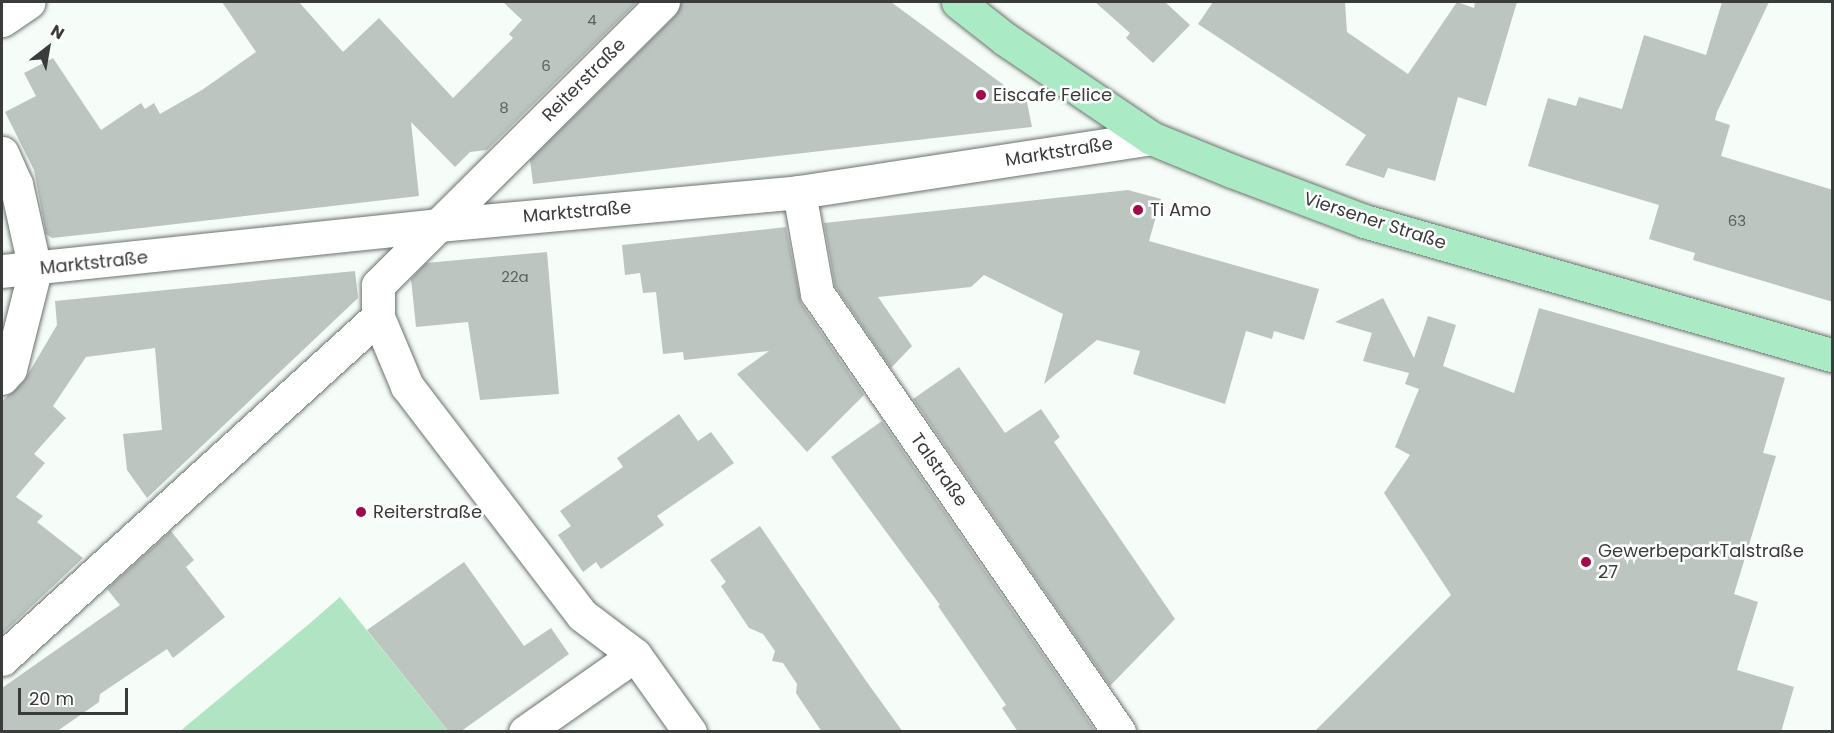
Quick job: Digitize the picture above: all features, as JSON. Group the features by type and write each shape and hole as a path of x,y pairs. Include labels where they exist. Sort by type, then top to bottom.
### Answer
{"main road":[{"name":"Viersener Straße","path":"958,2 1005,39 1151,138 1365,221 1833,355"}],"street":[{"path":"2,20 29,2"},
{"name":"Reiterstraße","path":"378,317 378,285 663,2"},
{"name":"Marktstraße","path":"2,271 35,270 438,225 799,192 1151,138"},
{"path":"2,153 16,184 35,270 10,369 2,378"},
{"name":"Talstraße","path":"799,192 809,264 817,293 1119,732"},
{"path":"2,659 378,317 407,386 582,615 635,655 690,732"},
{"path":"525,732 635,655"}],"green space":[{"path":"340,597 448,731 179,732 309,624"}],"building":[{"path":"222,2 299,2 343,52 379,18 453,98 513,38 509,34 522,20 503,2 637,2 487,150 470,152 455,167 411,122 419,196 52,238 46,234 34,170 5,112 36,96 24,73 53,58 101,130 141,103 145,109 154,103 160,114 202,90 256,52"},
{"path":"681,2 891,2 1027,102 1032,127 533,184 530,160 676,15"},
{"path":"1095,2 1165,2 1190,25 1153,63 1126,38 1130,33"},
{"path":"1213,2 1345,2 1347,32 1408,74 1457,2 1474,8 1475,2 1517,2 1486,106 1458,97 1435,181 1388,168 1384,178 1345,165 1366,135 1198,24"},
{"path":"1722,2 1769,2 1717,112 1715,120 1730,125 1721,156 1833,190 1833,302 1693,260 1695,253 1649,239 1659,205 1528,166 1548,98 1576,106 1579,97 1622,109 1644,35 1706,55"},
{"path":"1128,190 1161,199 1149,241 1319,289 1304,340 1274,331 1272,339 1246,331 1225,404 1133,374 1140,351 1097,340 1044,384 1063,314 984,275 971,287 878,297 912,346 891,368 835,286 824,223"},
{"path":"786,227 801,303 864,395 807,452 737,374 769,351 684,360 683,352 663,354 656,292 643,293 640,273 625,275 622,245"},
{"path":"547,252 559,394 480,400 468,322 416,327 411,279 426,263"},
{"path":"355,271 358,298 147,498 127,470 123,434 162,430 155,348 86,357 53,406 66,418 34,454 45,463 16,497 43,516 37,522 83,558 2,634 2,401 24,381 57,325 55,301"},
{"name":"GewerbeparkTalstraße 27","path":"1383,298 1414,358 1428,316 1456,325 1443,366 1514,393 1539,308 1785,378 1763,453 1776,456 1734,594 1758,602 1737,670 1794,687 1781,732 1314,732 1451,595 1384,493 1410,455 1395,447 1419,389 1405,384 1409,373 1363,361 1372,333 1335,322"},
{"path":"959,367 1005,433 1041,409 1060,437 1054,442 1175,619 1110,686 913,399"},
{"path":"679,414 698,441 711,432 734,463 657,516 664,525 601,569 596,562 583,572 558,535 571,526 560,511 623,467 617,458"},
{"path":"882,421 1096,732 1018,732 1002,708 1006,705 938,606 940,605 831,457"},
{"path":"760,526 903,732 822,732 796,693 797,684 783,663 772,661 775,651 763,634 749,628 721,586 726,582 710,560"},
{"path":"171,531 194,560 186,567 225,617 173,658 167,649 100,694 99,702 56,732 2,732 2,688 120,605 107,589"},
{"path":"464,562 524,646 551,628 569,654 460,732 449,732 367,630"}],"place":[{"name":"Eiscafe Felice","path":"981,95"},
{"name":"Ti Amo","path":"1138,210"},
{"name":"Reiterstraße","path":"361,512"},
{"name":"GewerbeparkTalstraße 27","path":"1586,562"}]}
